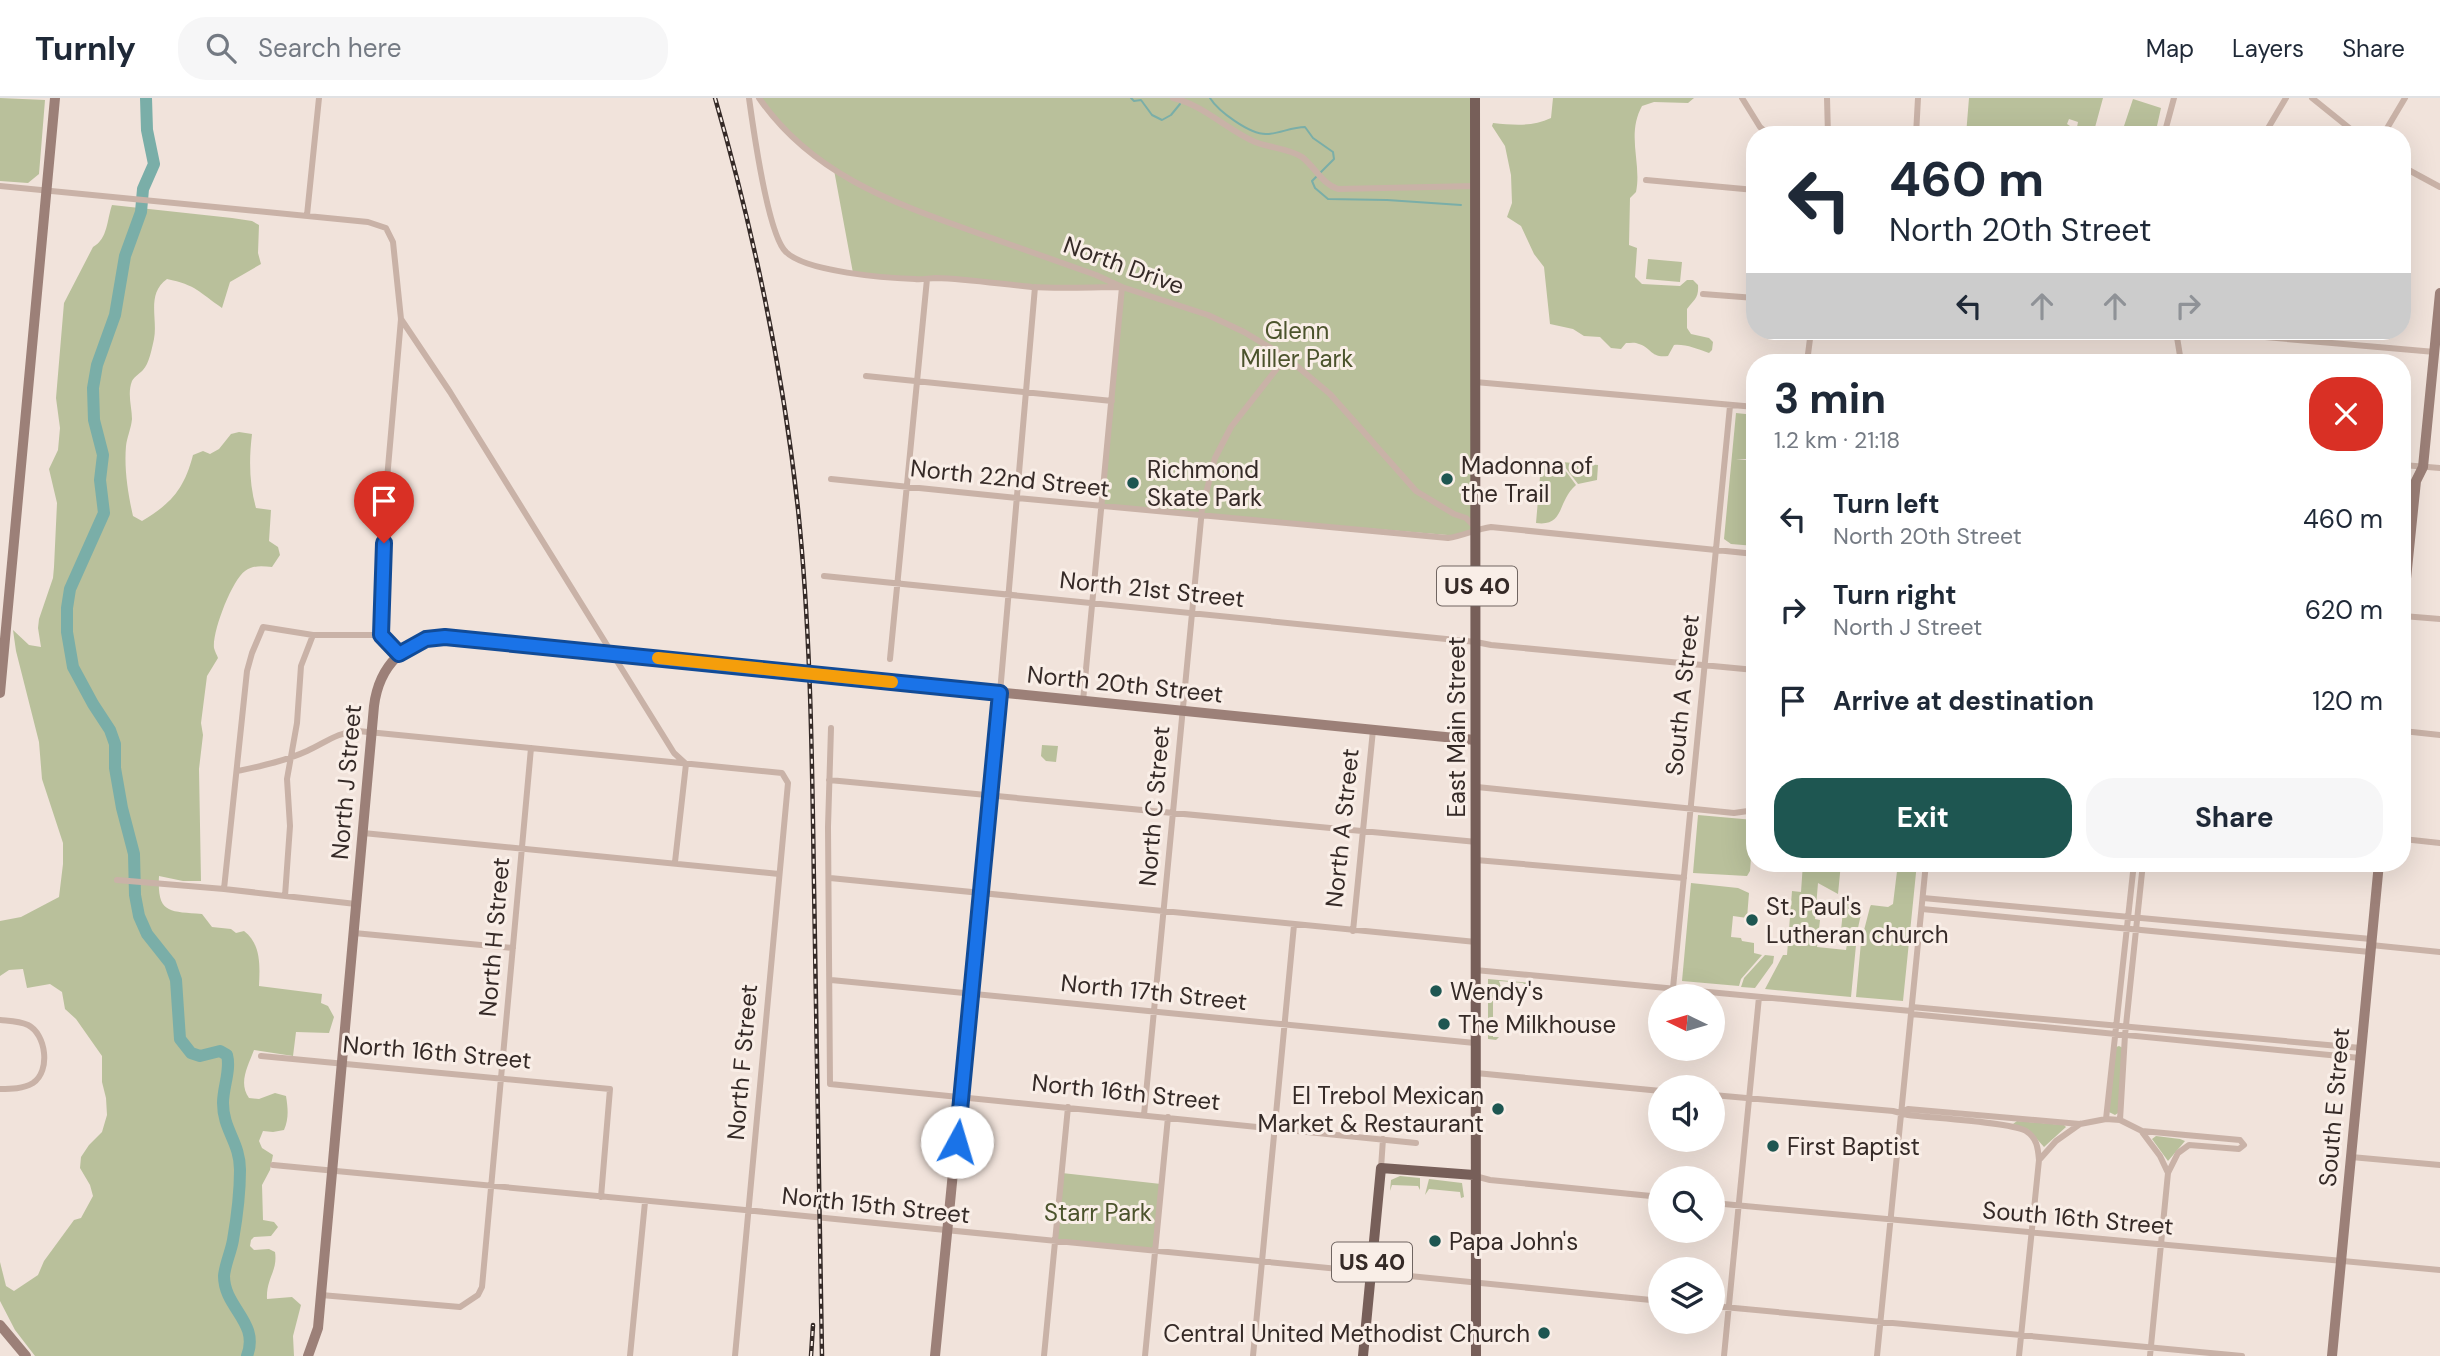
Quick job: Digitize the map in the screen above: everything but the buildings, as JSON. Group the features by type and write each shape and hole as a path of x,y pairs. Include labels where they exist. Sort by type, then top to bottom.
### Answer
{"main road":[{"name":"East Main Street","path":"1475,98 1476,1356"},
{"path":"1381,1168 1474,1175"},
{"name":"US 40","path":"1363,1356 1381,1168"}],"street":[{"path":"0,693 55,98"},
{"path":"307,215 319,98"},
{"path":"749,98 758,161 779,241 787,253 801,261 831,269 906,279 1035,287 1122,287 1083,702"},
{"name":"North Drive","path":"759,98 776,122 798,144 862,188 932,217 1096,275 1122,287 1208,315 1286,357 1330,394 1416,491 1449,512 1466,518 1477,529"},
{"path":"1742,98 1761,126"},
{"path":"1827,98 1828,126"},
{"path":"1916,126 1918,98"},
{"path":"2166,126 2174,98"},
{"path":"2269,126 2286,98"},
{"path":"2312,98 2347,126"},
{"path":"2389,126 2405,98"},
{"path":"1177,99 1188,102 1254,142 1296,154 1331,187 1344,190 1475,186"},
{"path":"2411,171 2440,187"},
{"path":"1646,180 1746,189"},
{"path":"0,186 307,215 368,222 384,227 394,246 401,319 387,479 381,635 399,654"},
{"path":"890,659 927,279"},
{"path":"935,1356 982,894 1035,287"},
{"path":"2411,530 2416,481 2423,467 2440,293"},
{"path":"1703,294 1746,297"},
{"path":"401,319 450,392 674,753 685,764"},
{"path":"2298,340 2434,352"},
{"name":"North C Street","path":"1144,1115 1201,516 1215,458 1231,427 1286,357"},
{"path":"866,376 1112,401"},
{"path":"1475,382 1746,407"},
{"name":"South A Street","path":"1673,984 1730,406"},
{"path":"2411,466 2440,468"},
{"name":"North 22nd Street","path":"831,478 1448,538 1491,527 1746,553"},
{"name":"North 21st Street","path":"824,576 1746,669"},
{"path":"2411,617 2440,619"},
{"path":"223,888 249,662 263,627 313,635 381,635"},
{"path":"285,896 290,836 287,787 290,758 297,723 301,666 313,635"},
{"name":"North 20th Street","path":"399,654 426,639 445,637 1475,740"},
{"name":"North J Street","path":"308,1356 318,1328 378,684 399,654"},
{"path":"831,728 831,980"},
{"path":"238,771 290,758 343,732 358,730 685,764"},
{"name":"North A Street","path":"1353,931 1373,730"},
{"path":"2411,732 2440,735"},
{"name":"North H Street","path":"321,1295 460,1307 478,1295 484,1280 531,748"},
{"path":"675,862 685,764"},
{"name":"North F Street","path":"685,764 782,773 788,782 735,1356"},
{"path":"829,780 1477,842"},
{"path":"1477,787 1734,813 1746,811"},
{"path":"363,833 779,874"},
{"path":"2411,840 2440,843"},
{"path":"1476,860 1684,878"},
{"path":"1877,1356 1925,872"},
{"path":"2120,1120 2133,872"},
{"path":"2106,1119 2116,1034 2132,929 2137,918 2142,872"},
{"name":"South E Street","path":"2332,1356 2378,872"},
{"path":"830,878 1476,942"},
{"path":"117,880 223,888 356,904"},
{"path":"1923,898 2129,917 2371,946"},
{"path":"1922,909 2132,929 2440,952"},
{"path":"1253,1356 1294,925"},
{"path":"354,933 513,948"},
{"path":"1475,970 1648,986"},
{"name":"North 17th Street","path":"831,980 1475,1043"},
{"name":"North 16th Street","path":"831,980 830,1084 1416,1143"},
{"path":"1726,994 1911,1011 2118,1026 2360,1053"},
{"path":"1724,1356 1759,997"},
{"path":"1911,1011 2125,1035 2360,1053"},
{"path":"0,1020 31,1027 37,1033 44,1052 42,1070 34,1083 22,1087 0,1088"},
{"name":"North 16th Street","path":"261,1056 610,1089 601,1197"},
{"path":"1476,1073 1648,1090"},
{"path":"1725,1097 1901,1112 2010,1126 2028,1132 2034,1139 2039,1160 2019,1356"},
{"path":"1044,1356 1068,1107"},
{"path":"1901,1112 1908,1109 2080,1124 2106,1119 2120,1120 2142,1131 2240,1140 2244,1145 2239,1149 2189,1145 2178,1153 2168,1173 2150,1356"},
{"path":"1145,1356 1168,1117"},
{"path":"2039,1160 2056,1141 2080,1124"},
{"path":"2142,1131 2160,1156 2168,1173"},
{"path":"1381,1168 1383,1139"},
{"path":"2351,1157 2440,1165"},
{"name":"North 15th Street","path":"273,1166 1648,1300"},
{"path":"1474,1175 1493,1180 1648,1196"},
{"path":"630,1356 645,1202"},
{"name":"South 16th Street","path":"1725,1204 2440,1270"},
{"path":"1725,1308 2242,1356"},
{"path":"0,1325 26,1356"}],"green space":[{"path":"0,98 45,100 39,174 28,183 0,181"},
{"name":"Glenn Miller Park","path":"759,98 1475,98 1477,529 1459,536 1102,506 1122,287 1035,287 853,273 834,170 798,143"},
{"path":"1553,98 1694,98 1688,103 1654,102 1642,106 1637,117 1637,181 1636,192 1630,198 1629,245 1637,248 1635,277 1642,284 1680,286 1687,280 1693,280 1698,285 1697,296 1687,309 1687,328 1691,334 1709,338 1713,342 1709,353 1678,345 1674,345 1668,356 1658,356 1636,343 1626,343 1621,349 1611,348 1600,337 1584,336 1573,329 1550,324 1544,267 1534,254 1521,226 1507,217 1512,203 1511,175 1505,146 1492,126 1493,123 1530,124 1551,118"},
{"path":"1969,98 2103,98 2095,126 2077,126 2078,122 2069,119 2067,124 2070,126 1967,126"},
{"path":"2133,99 2161,108 2157,126 2124,126"},
{"path":"112,205 232,218 252,221 259,225 258,253 261,264 230,282 222,308 197,290 177,281 167,279 157,292 154,307 155,331 150,356 131,386 132,419 126,446 126,464 133,516 142,521 175,494 193,455 203,451 210,454 219,449 231,434 252,434 250,471 256,508 271,510 269,541 278,547 280,555 272,567 251,568 240,576 229,595 216,630 214,648 218,658 207,676 201,723 201,881 183,881 159,876 159,888 160,898 167,908 202,914 212,927 231,929 236,933 244,931 250,936 258,956 259,986 322,994 321,1003 328,1006 334,1017 329,1033 296,1032 293,1056 254,1050 244,1080 249,1098 259,1099 275,1093 286,1096 288,1113 284,1130 263,1131 259,1141 262,1148 273,1155 270,1170 262,1185 263,1220 274,1222 278,1227 271,1236 254,1237 250,1246 254,1250 269,1249 275,1252 267,1299 292,1297 301,1305 293,1336 294,1356 35,1356 15,1330 0,1301 0,1262 6,1286 14,1291 38,1275 44,1261 74,1220 81,1218 93,1196 80,1168 81,1157 102,1132 107,1115 102,1082 102,1056 76,1019 65,1009 62,992 50,984 27,988 23,969 9,970 0,976 0,921 21,917 59,897 63,843 42,779 39,742 13,630 29,645 41,647 39,619 54,567 57,503 49,469 58,450 60,428 56,398 64,303 93,247 102,239"},
{"path":"1648,259 1682,262 1680,282 1646,279"},
{"path":"1736,413 1746,414 1746,459 1736,459 1746,460 1746,545 1731,544 1724,539"},
{"path":"1561,462 1598,465 1597,480 1578,484"},
{"path":"1541,465 1562,466 1576,485 1552,521 1536,523"},
{"path":"1042,745 1058,746 1056,762 1046,761 1041,756"},
{"path":"1698,815 1746,819 1746,872 1749,872 1747,876 1693,873"},
{"path":"1802,872 1840,872 1838,894 1818,883 1815,919 1820,920 1817,947 1846,950 1847,944 1856,945 1851,997 1765,989 1783,955 1787,955 1792,891 1801,892"},
{"path":"1897,872 1916,872 1903,1001 1856,997 1861,942 1870,907 1888,907 1893,904"},
{"path":"1691,883 1738,888 1749,893 1747,918 1733,916 1731,937 1754,943 1754,953 1762,955 1741,979 1739,986 1682,981"},
{"path":"1844,902 1863,905 1856,937 1848,937 1848,931 1841,930"},
{"path":"1765,955 1774,956 1773,963 1755,988 1741,987 1744,978"},
{"path":"1488,979 1532,983 1529,989 1523,983 1499,981 1501,987 1493,988 1493,996 1498,996 1488,999"},
{"path":"1488,1001 1493,1001 1493,1037 1499,1037 1496,1040 1488,1039"},
{"path":"2116,1047 2123,1048 2118,1113 2115,1115 2109,1112"},
{"path":"2017,1121 2066,1127 2044,1147 2029,1130 2013,1124"},
{"path":"2156,1136 2185,1141 2168,1161 2152,1139"},
{"name":"Starr Park","path":"1062,1173 1161,1184 1155,1252 1055,1242"},
{"path":"1400,1176 1420,1178 1420,1190 1418,1186 1392,1185 1390,1191 1391,1180"},
{"path":"1429,1179 1462,1183 1464,1197 1461,1198 1460,1192 1429,1189 1425,1195"}],"waterway":[{"path":"146,98 147,130 154,164 143,189 141,212 125,256 115,315 97,365 93,388 94,420 103,455 100,480 104,513 70,589 67,632 73,667 110,730 115,744 115,768 134,854 135,895 139,916 147,934 170,963 176,980 180,1039 191,1053 200,1056 220,1051 227,1055 224,1112 240,1170 236,1223 224,1276 229,1297 249,1334 247,1356"},
{"path":"1131,98 1134,101 1141,100 1152,115 1162,120 1171,115 1180,104"},
{"path":"1210,98 1235,121 1259,133 1271,134 1305,127 1313,138 1333,152 1334,159 1320,173"},
{"path":"1316,177 1312,181 1315,188 1328,199 1461,205"}],"railway":[{"path":"715,98 742,200 775,353 792,457 802,556 811,744 822,1356"},
{"path":"811,1356 813,1325"}],"slow traffic":[{"path":"658,658 892,682"}],"place":[{"name":"Madonna of the Trail","path":"1447,479"},
{"name":"Richmond Skate Park","path":"1133,483"},
{"name":"St. Paul's Lutheran church","path":"1752,920"},
{"name":"Wendy's","path":"1436,991"},
{"name":"The Milkhouse","path":"1444,1024"},
{"name":"El Trebol Mexican Market & Restaurant","path":"1498,1109"},
{"name":"First Baptist","path":"1773,1146"},
{"name":"Papa John's","path":"1435,1241"},
{"name":"Central United Methodist Church","path":"1544,1333"}],"route":[{"path":"384,543 381,635 399,654 426,639 445,637 1000,693 957,1142"}]}
